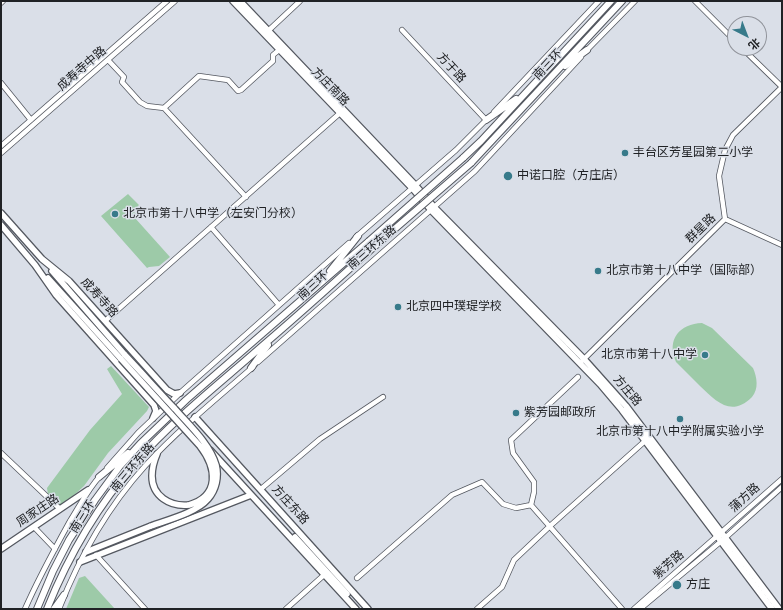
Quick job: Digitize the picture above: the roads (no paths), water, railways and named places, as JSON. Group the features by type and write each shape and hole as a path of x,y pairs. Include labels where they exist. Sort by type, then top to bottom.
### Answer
{"highway":[{"name":"南三环","path":"37,609 53,571 69,540 95,500 120,466 140,444 186,400 464,158 611,1"},
{"name":"南三环","path":"47,609 62,576 92,523 119,483 136,462 171,426 470,163 622,1"},
{"path":"554,74 587,50"},
{"path":"486,120 526,92"},
{"path":"320,283 358,236"},
{"path":"251,368 275,335"},
{"path":"99,477 140,444"},
{"path":"54,609 64,595"}],"main road":[{"name":"方庄南路","path":"232,1 414,187"},
{"name":"方庄南路","path":"240,1 414,187"},
{"name":"方庄路","path":"414,187 626,406 772,609"},
{"name":"成寿寺路","path":"1,212 42,259 68,281 167,390 174,394 180,393"},
{"path":"1,225 35,264 222,459 361,609"},
{"path":"42,259 123,357 200,446 210,460 213,474 210,488 201,499 189,505 180,506 170,503 156,491 152,476 153,465 157,454"},
{"path":"35,264 56,295 154,405 156,411 153,418"},
{"path":"125,373 131,375 138,372 141,366 139,360"},
{"name":"方庄路","path":"582,361 779,609"},
{"name":"方庄东路","path":"195,417 368,609"},
{"path":"187,425 356,609"},
{"path":"86,552 201,506 209,499 214,490 217,475 216,464 198,435"},
{"name":"周家庄路","path":"1,549 88,490"},
{"path":"80,562 250,495"}],"street":[{"name":"成寿寺中路","path":"1,146 167,1"},
{"name":"成寿寺中路","path":"1,153 175,1"},
{"path":"268,31 300,1"},
{"name":"南三环东路","path":"26,609 35,585 88,490 126,446 180,393 456,150 599,1"},
{"name":"南三环东路","path":"59,609 80,562 113,508 137,476 157,454 195,417 433,208 491,155 634,1"},
{"path":"695,1 727,33"},
{"name":"方于路","path":"402,30 486,120"},
{"path":"164,108 198,76 228,80 238,90 241,90 273,62 273,55 279,50"},
{"path":"750,56 782,87"},
{"path":"108,60 124,77 122,82 140,102 147,106 164,108 246,197"},
{"path":"1,83 31,120"},
{"name":"群星路","path":"582,361 725,219 720,176 725,150 733,135 782,87"},
{"path":"105,321 340,113"},
{"path":"725,219 782,245"},
{"path":"211,227 279,305"},
{"path":"531,505 534,492 534,482 513,453 511,440 578,377"},
{"path":"261,489 320,439 383,397"},
{"path":"477,609 502,587 514,560 645,441"},
{"path":"1,453 60,509"},
{"name":"蒲方路","path":"721,537 782,479"},
{"path":"357,578 452,495 482,482 503,504 516,508 531,505"},
{"name":"蒲方路","path":"721,537 782,486"},
{"path":"531,505 622,609"},
{"path":"34,527 55,549"},
{"name":"紫芳路","path":"634,609 721,537"},
{"name":"紫芳路","path":"640,609 721,537"},
{"path":"96,555 145,609"},
{"path":"286,609 324,575"}],"place":[{"name":"丰台区芳星园第二小学","path":"625,153"},
{"name":"中诺口腔（方庄店）","path":"508,176"},
{"name":"北京市第十八中学（左安门分校）","path":"115,214"},
{"name":"北京市第十八中学（国际部）","path":"598,271"},
{"name":"北京四中璞瑅学校","path":"398,307"},
{"name":"北京市第十八中学","path":"705,355"},
{"name":"紫芳园邮政所","path":"516,413"},
{"name":"北京市第十八中学附属实验小学","path":"680,419"},
{"name":"方庄","path":"677,585"}]}
